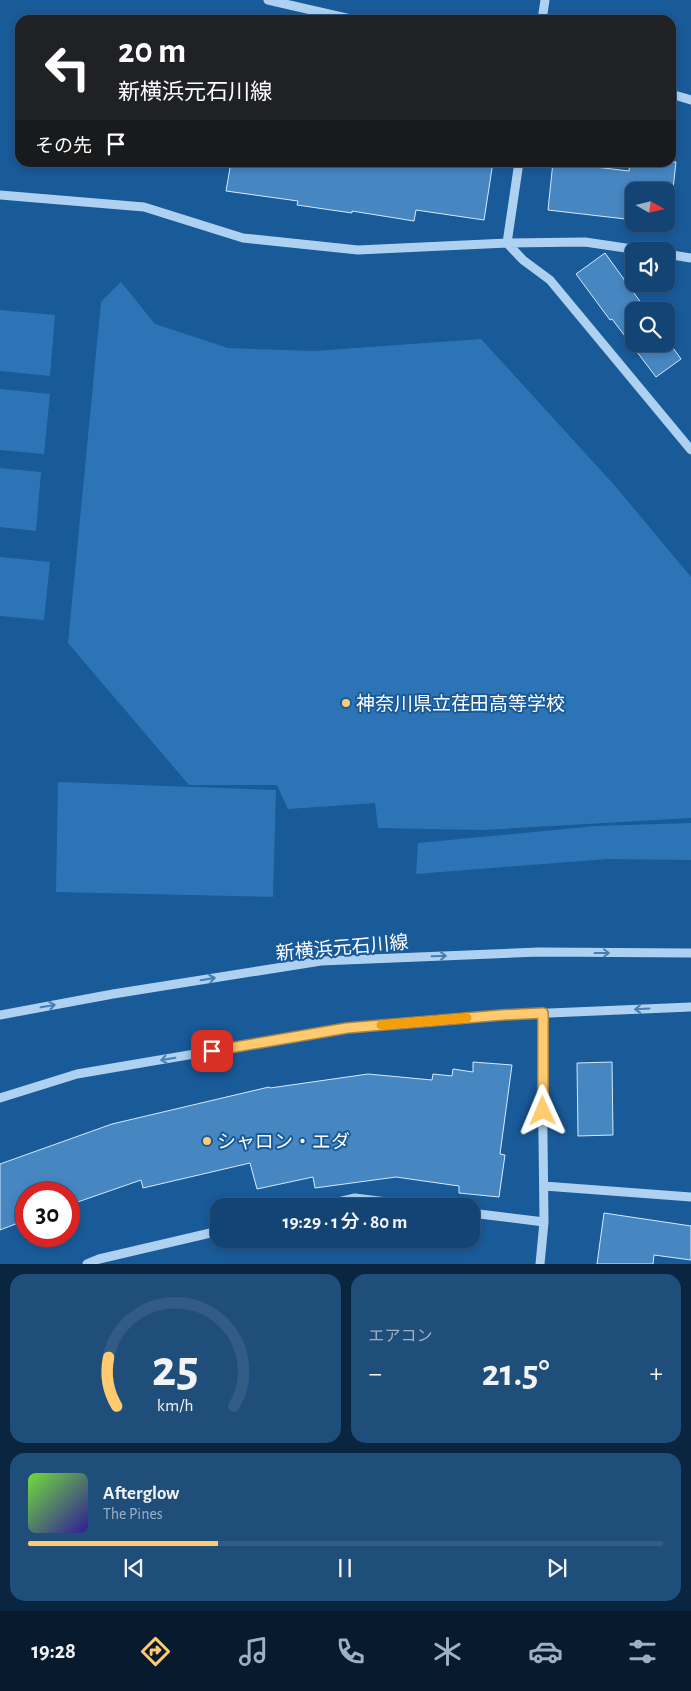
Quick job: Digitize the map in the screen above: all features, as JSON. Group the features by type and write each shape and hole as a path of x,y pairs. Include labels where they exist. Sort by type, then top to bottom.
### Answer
{"street":[{"path":"268,0 333,15"},
{"path":"543,15 545,0"},
{"path":"676,96 691,100"},
{"path":"507,243 518,167"},
{"path":"0,195 144,207 243,238 358,250 507,243 585,242 625,248"},
{"path":"507,243 523,260 550,280 691,450"},
{"path":"675,255 691,258"},
{"name":"新横浜元石川線","path":"0,1014 321,961 539,952 691,953"},
{"path":"0,1098 77,1074 347,1028 502,1015 691,1006"},
{"path":"540,1264 544,1222 543,1013"},
{"path":"544,1186 691,1197"},
{"path":"480,1214 544,1222"},
{"path":"87,1264 99,1259 210,1232"}],"shaded area":[{"name":"神奈川県立荏田高等学校","path":"121,282 155,324 228,348 314,351 481,339 616,487 691,577 691,818 484,830 378,828 375,803 288,809 277,785 189,785 68,643 101,302"},
{"path":"0,310 55,315 50,376 0,371"},
{"path":"0,389 50,394 44,454 0,450"},
{"path":"0,468 41,472 36,531 0,527"},
{"path":"0,557 50,562 44,620 0,616"},
{"path":"58,782 276,790 273,897 56,892"},
{"path":"691,823 691,860 607,859 416,874 418,843 596,826"}],"building":[{"path":"230,167 492,167 484,220 416,210 414,221 352,211 352,213 297,205 298,201 226,191"},
{"path":"552,167 595,167 629,171 629,167 675,167 674,182 625,182 625,219 548,210"},
{"path":"605,253 625,281 625,292 633,292 640,302 625,302 625,336 612,319 610,320 576,274"},
{"path":"675,351 681,359 656,377 637,352"},
{"path":"473,1062 512,1065 500,1154 505,1155 499,1197 459,1193 459,1186 396,1177 315,1188 313,1177 257,1189 250,1163 143,1188 141,1180 80,1201 80,1182 15,1182 15,1224 0,1230 0,1164 112,1124 269,1087 368,1074 432,1080 433,1074 452,1076 453,1069 473,1072"},
{"path":"612,1062 613,1135 578,1136 577,1063"},
{"path":"604,1213 691,1226 691,1260 654,1255 653,1264 597,1264"}],"slow traffic":[{"path":"381,1025 467,1018"}],"place":[{"name":"神奈川県立荏田高等学校","path":"346,703"},
{"name":"シャロン・エダ","path":"207,1141"}],"route":[{"path":"212,1051 347,1028 543,1013 543,1111"}]}
